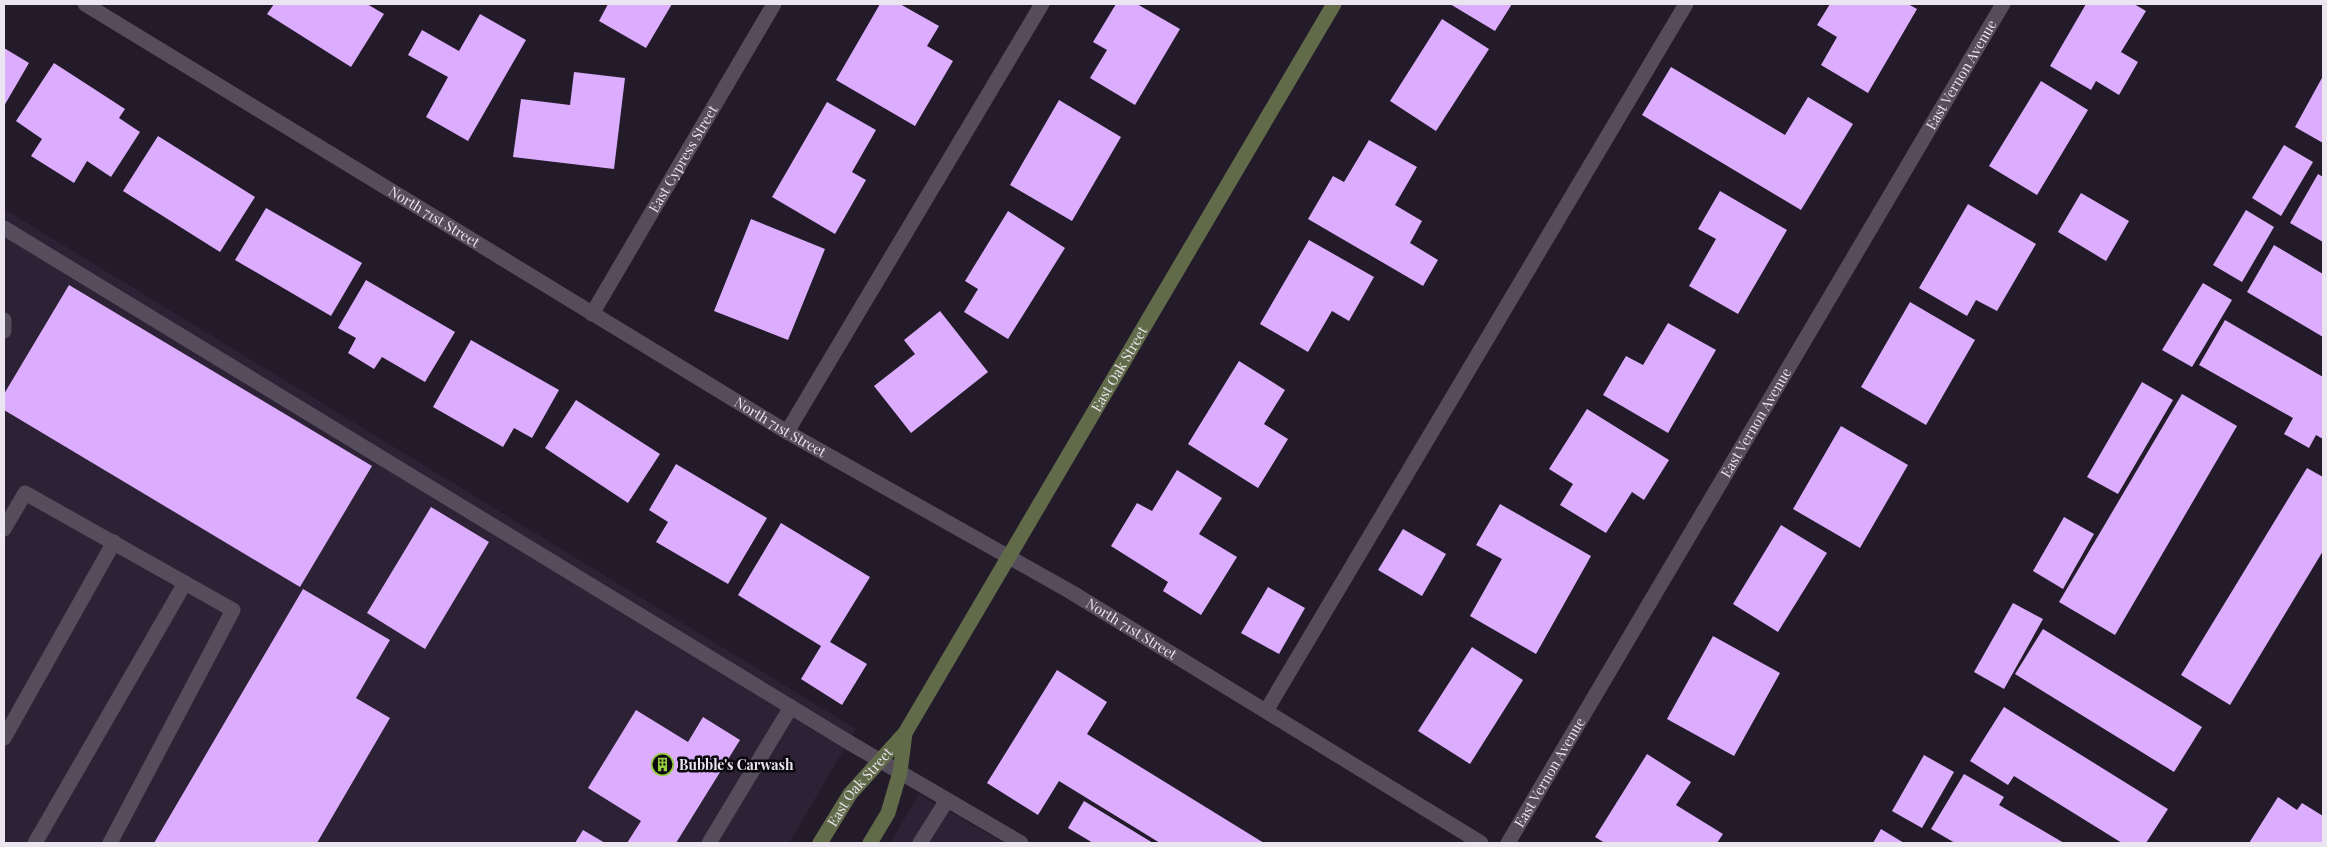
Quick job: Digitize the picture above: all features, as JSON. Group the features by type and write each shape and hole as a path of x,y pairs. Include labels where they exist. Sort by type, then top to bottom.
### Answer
{"street":[{"name":"North 71st Street","path":"85,4 787,432 1072,592 1481,843"},
{"name":"East Cypress Street","path":"592,314 774,4"},
{"path":"787,432 1042,4"},
{"name":"East Oak Street","path":"820,843 850,794 904,733 1334,4"},
{"path":"1266,711 1686,4"},
{"name":"East Vernon Avenue","path":"1508,843 2003,4"},
{"path":"4,228 880,761 1021,843"},
{"path":"4,320 4,330"},
{"path":"4,530 25,494 233,610 110,843"},
{"path":"4,738 114,542"},
{"path":"35,843 185,583"},
{"path":"709,843 791,707"},
{"name":"East Oak Street","path":"870,843 888,812 900,772 904,733"},
{"path":"920,843 947,800"}],"shaded area":[{"path":"4,209 856,729 789,843 4,843"},
{"path":"919,794 1004,843 890,843"}],"building":[{"path":"274,4 367,4 384,14 351,67 267,14"},
{"path":"608,4 672,4 646,48 599,21"},
{"path":"880,4 900,4 939,26 927,46 953,61 915,126 836,80"},
{"path":"1116,4 1137,4 1180,29 1135,105 1090,78 1107,50 1093,42"},
{"path":"1450,4 1512,4 1495,31"},
{"path":"1830,4 1908,4 1917,9 1868,93 1821,65 1837,37 1817,25"},
{"path":"2086,4 2134,4 2146,11 2121,52 2138,62 2119,95 2096,81 2091,90 2050,66"},
{"path":"480,14 526,40 468,141 426,117 448,77 408,55 422,30 459,51"},
{"path":"1442,19 1489,49 1436,131 1390,101"},
{"path":"4,48 29,63 4,106"},
{"path":"54,63 125,109 119,118 140,132 111,177 87,161 74,183 31,156 42,139 16,121"},
{"path":"1671,67 1785,135 1808,97 1853,124 1801,210 1642,115"},
{"path":"574,72 625,78 614,169 513,157 521,99 570,105"},
{"path":"2323,76 2323,143 2295,127"},
{"path":"2041,81 2088,110 2037,195 1989,166"},
{"path":"1059,100 1121,137 1072,221 1010,185"},
{"path":"827,102 876,130 852,172 866,180 835,234 772,197"},
{"path":"158,136 255,197 220,252 123,191"},
{"path":"1369,140 1417,167 1395,205 1422,221 1410,243 1438,260 1423,286 1308,219 1333,176 1344,182"},
{"path":"2284,145 2313,162 2281,216 2252,198"},
{"path":"2318,174 2323,177 2323,242 2290,223"},
{"path":"1720,191 1787,230 1738,314 1689,286 1716,239 1698,229"},
{"path":"2081,193 2129,221 2106,261 2058,232"},
{"path":"1968,204 2036,244 1997,311 1976,300 1967,316 1919,288"},
{"path":"266,208 362,263 331,316 235,260"},
{"path":"2246,210 2274,227 2242,282 2213,265"},
{"path":"1008,211 1065,248 1008,339 964,312 978,289 965,281"},
{"path":"751,219 825,249 788,340 714,311"},
{"path":"1309,240 1374,277 1349,321 1332,311 1308,352 1260,324"},
{"path":"2274,245 2323,274 2323,337 2247,292"},
{"path":"366,280 455,332 425,382 382,357 374,369 348,353 356,338 338,328"},
{"path":"2203,283 2232,300 2192,367 2162,350"},
{"path":"69,285 372,466 300,587 4,410 4,394"},
{"path":"1910,302 1975,340 1926,425 1861,387"},
{"path":"940,311 988,372 911,433 874,386 915,354 904,340"},
{"path":"2225,320 2323,377 2323,439 2316,435 2309,448 2284,434 2293,418 2199,365"},
{"path":"1668,323 1716,350 1668,433 1603,395 1626,356 1643,365"},
{"path":"471,340 559,390 532,438 514,428 503,447 433,407"},
{"path":"1239,361 1285,390 1264,424 1288,439 1258,488 1188,444"},
{"path":"2142,382 2173,400 2118,494 2087,477"},
{"path":"2182,394 2237,426 2115,635 2059,602"},
{"path":"576,400 660,454 628,503 545,448"},
{"path":"1587,409 1669,460 1644,500 1632,492 1606,533 1560,505 1573,484 1549,469"},
{"path":"1841,426 1908,465 1860,548 1793,509"},
{"path":"676,464 767,518 728,584 656,542 668,522 649,510"},
{"path":"2307,468 2323,477 2323,551 2230,705 2181,675"},
{"path":"1177,470 1222,498 1199,534 1237,557 1201,615 1163,591 1168,582 1111,546 1137,503 1152,511"},
{"path":"1500,504 1591,556 1536,654 1470,616 1502,559 1476,545"},
{"path":"431,507 489,542 425,649 367,613"},
{"path":"2064,517 2094,534 2063,589 2033,571"},
{"path":"781,523 870,577 830,642 867,664 842,705 801,679 821,646 738,595"},
{"path":"1781,525 1827,553 1778,632 1733,604"},
{"path":"1403,529 1446,554 1422,596 1378,570"},
{"path":"1268,587 1305,608 1279,654 1241,633"},
{"path":"303,589 390,640 356,698 390,718 317,843 154,843"},
{"path":"2013,603 2043,619 2004,689 1974,672"},
{"path":"2043,629 2202,727 2174,772 2015,674"},
{"path":"1713,636 1780,673 1734,756 1667,719"},
{"path":"1472,647 1523,680 1470,764 1418,731"},
{"path":"1057,670 1107,702 1087,734 1264,843 1160,843 1059,781 1038,815 987,783"},
{"path":"2004,707 2168,809 2146,843 2122,843 2014,776 2008,785 1970,761"},
{"name":"Bubble's Carwash","path":"636,710 688,742 703,717 740,740 676,843 627,843 641,821 588,788"},
{"path":"1647,754 1691,782 1676,805 1723,834 1717,843 1605,843 1595,837"},
{"path":"1924,755 1954,772 1922,828 1892,811"},
{"path":"1964,774 2004,797 1999,805 2064,843 1955,843 1931,829"},
{"path":"2278,797 2297,810 2302,803 2323,816 2323,843 2249,843"},
{"path":"1084,801 1153,843 1093,843 1068,828"},
{"path":"1881,829 1904,843 1873,843"},
{"path":"583,830 605,843 575,843"}],"place":[{"name":"Bubble's Carwash","path":"663,765"}]}
